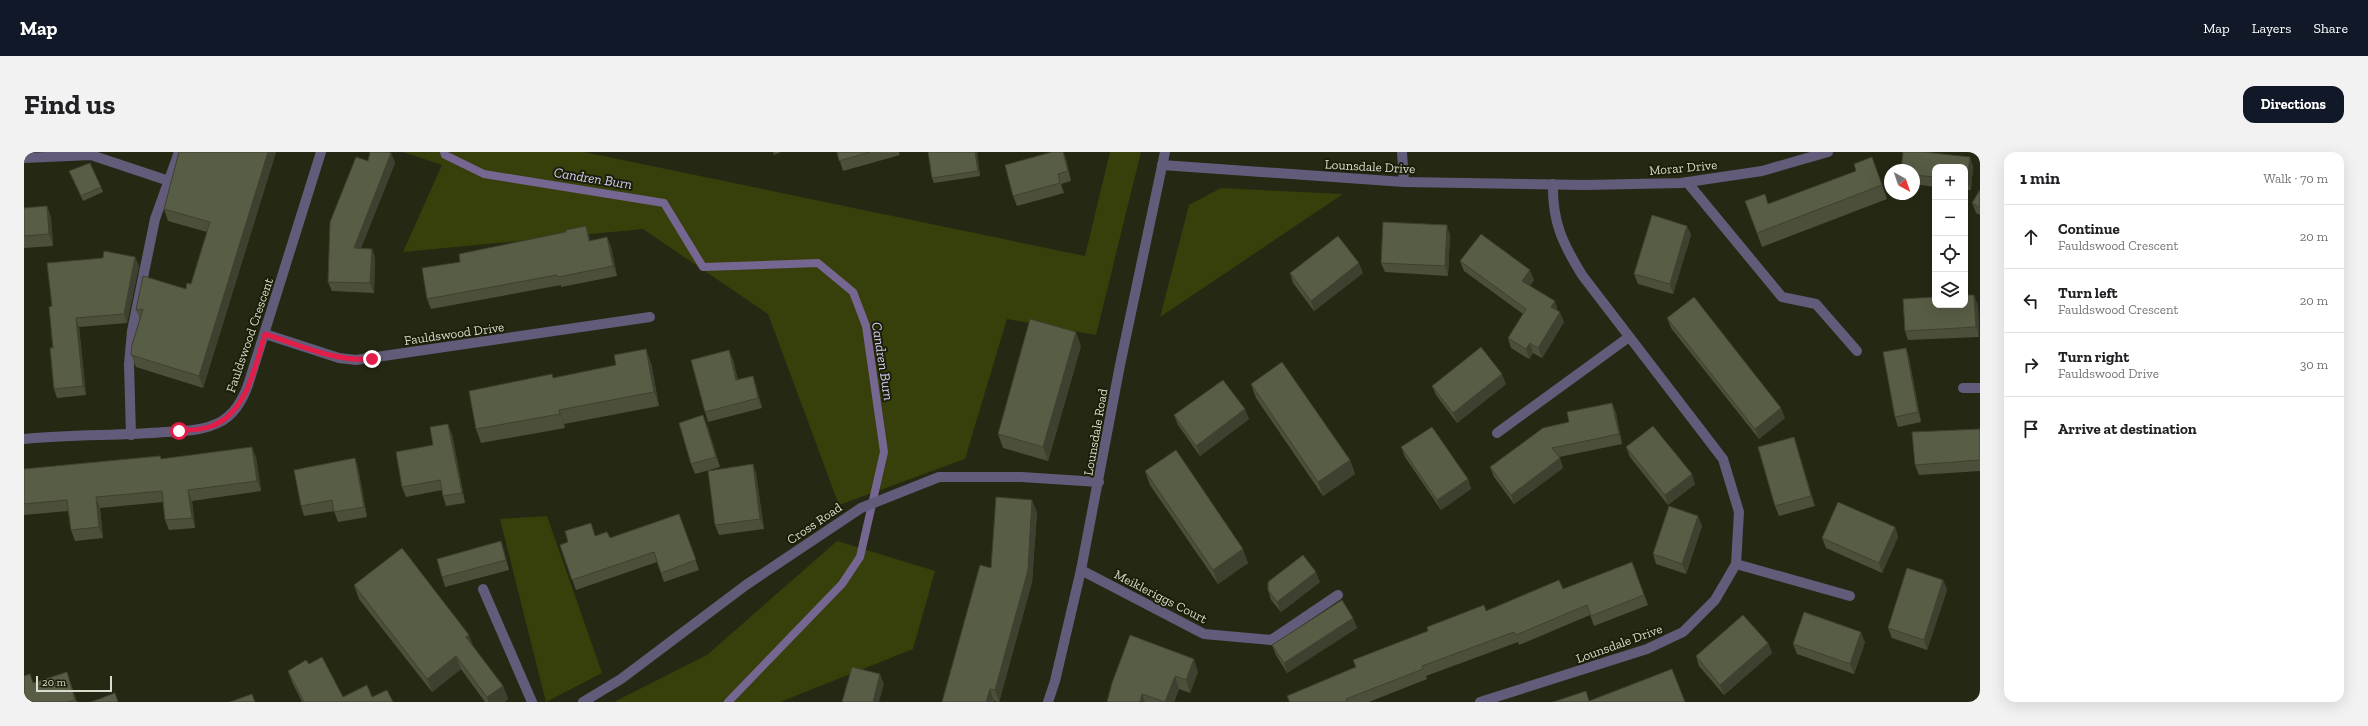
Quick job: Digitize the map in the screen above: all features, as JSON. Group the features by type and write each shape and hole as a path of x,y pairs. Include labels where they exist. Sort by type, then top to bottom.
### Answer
{"street":[{"path":"131,435 129,364 132,332 155,219 180,152"},
{"name":"Fauldswood Crescent","path":"24,439 131,435 196,430 210,427 223,420 243,399 265,334 321,152"},
{"name":"Lounsdale Road","path":"1048,702 1056,680 1081,570 1099,482 1120,365 1165,152"},
{"path":"1402,152 1404,182"},
{"name":"Morar Drive","path":"1585,185 1687,182 1762,172 1828,152"},
{"path":"24,158 91,156 169,181"},
{"name":"Lounsdale Drive","path":"1162,165 1404,182 1585,185"},
{"path":"1687,182 1782,297 1816,304 1857,351"},
{"name":"Lounsdale Drive","path":"1480,702 1647,649 1683,632 1714,600 1736,564 1739,512 1724,459 1582,275 1563,243 1552,204 1553,184"},
{"name":"Fauldswood Drive","path":"265,334 339,358 356,360 650,317"},
{"path":"1497,433 1629,337"},
{"path":"1963,388 1980,388"},
{"name":"Cross Road","path":"583,702 621,679 746,585 861,508 940,477 1021,477 1099,482"},
{"path":"1736,564 1850,596"},
{"name":"Meikleriggs Court","path":"1081,570 1204,634 1271,640 1338,595"},
{"path":"483,590 532,702"}],"green space":[{"path":"403,152 584,152 1085,256 1110,152 1141,152 1096,335 1007,319 965,459 839,505 768,314 643,229 403,252 442,165"},
{"path":"1221,188 1343,194 1160,317 1189,205"},
{"path":"547,516 602,673 546,702 500,519"},
{"path":"837,541 935,571 913,649 780,702 614,702 707,655"}],"building":[{"path":"179,152 268,152 199,376 131,355 132,345 143,309 136,310 143,276 186,289 187,283 191,284 210,222 164,209"},
{"path":"370,152 391,153 354,248 372,249 370,283 328,282 330,222 356,157 368,161"},
{"path":"837,152 870,152 839,161"},
{"path":"928,152 975,152 978,171 932,178"},
{"path":"1052,152 1063,152 1068,171 1058,174 1060,183 1013,196 1005,165"},
{"path":"1903,152 1924,152 1970,157 1968,173 1968,164 1932,164 1932,177 1920,176 1920,164 1902,164"},
{"path":"1872,157 1882,185 1757,233 1745,201 1765,194 1768,204 1856,171 1854,164"},
{"path":"90,163 101,187 81,196 69,171"},
{"path":"1980,190 1980,208 1972,203"},
{"path":"47,206 49,234 24,236 24,208"},
{"path":"1652,215 1687,226 1670,284 1634,274"},
{"path":"1383,222 1447,225 1445,266 1381,263"},
{"path":"586,226 589,241 607,237 613,266 558,277 557,275 427,299 422,268 460,262 459,254 566,232 566,230"},
{"path":"1481,234 1530,270 1522,281 1555,301 1551,307 1560,312 1538,348 1530,343 1526,349 1508,338 1526,309 1460,261"},
{"path":"1338,236 1359,263 1311,301 1290,273"},
{"path":"104,251 135,257 124,314 76,318 83,386 54,389 50,348 53,348 49,307 52,306 47,263 103,258"},
{"path":"1968,295 1974,295 1976,327 1905,331 1903,299 1932,297 1932,308 1968,308"},
{"path":"1694,297 1781,408 1755,429 1667,318"},
{"path":"1030,319 1076,332 1043,447 998,434"},
{"path":"1481,347 1502,374 1453,413 1432,386"},
{"path":"1906,348 1918,412 1895,417 1883,352"},
{"path":"646,349 654,392 559,410 560,414 476,429 469,391 552,374 553,378 616,365 614,355"},
{"path":"729,350 736,380 753,376 758,398 705,412 691,360"},
{"path":"1282,362 1350,460 1318,482 1251,384"},
{"path":"1223,380 1245,409 1196,446 1174,415"},
{"path":"1612,403 1619,434 1552,448 1560,458 1511,495 1490,467 1543,428 1569,422 1567,412"},
{"path":"703,415 716,457 691,464 679,423"},
{"path":"448,424 462,493 443,496 440,480 402,487 396,452 433,445 430,427"},
{"path":"1653,426 1692,474 1665,495 1626,447"},
{"path":"1432,427 1468,479 1437,500 1401,447"},
{"path":"1980,429 1980,460 1915,465 1912,432"},
{"path":"1794,437 1811,496 1775,506 1758,447"},
{"path":"252,447 257,481 188,490 192,518 165,520 162,491 96,497 99,527 71,530 67,500 24,504 24,469 160,456 161,459"},
{"path":"1176,450 1243,549 1213,570 1145,471"},
{"path":"355,458 364,507 334,512 332,500 301,506 294,470"},
{"path":"753,464 760,519 715,525 708,471"},
{"path":"996,497 1032,500 1028,570 995,690 990,689 986,702 942,702 980,565 991,568"},
{"path":"1838,502 1895,527 1879,563 1822,538"},
{"path":"1669,506 1698,516 1682,564 1653,554"},
{"path":"679,514 696,560 661,573 654,552 572,580 560,545 568,542 565,531 591,523 595,536 607,532 610,538"},
{"path":"501,541 506,560 442,577 437,559"},
{"path":"402,548 469,635 466,637 503,686 487,697 456,656 427,679 354,585"},
{"path":"1303,555 1316,572 1277,602 1268,590 1268,582"},
{"path":"1632,562 1644,595 1591,616 1587,605 1516,635 1514,632 1422,666 1423,669 1346,699 1347,702 1290,702 1287,696 1356,667 1353,660 1428,631 1427,627 1484,605 1486,611 1559,580 1563,589"},
{"path":"1907,568 1943,580 1924,640 1888,628"},
{"path":"1342,600 1353,618 1284,663 1272,645"},
{"path":"1804,612 1861,632 1850,664 1793,644"},
{"path":"1743,615 1768,643 1720,685 1696,656"},
{"path":"1130,635 1194,659 1186,680 1175,676 1165,702 1142,694 1140,702 1107,702 1112,683"},
{"path":"322,657 343,697 367,685 372,697 387,690 393,702 304,702 288,671 306,660 309,664"},
{"path":"852,667 880,674 873,702 842,702"},
{"path":"1672,669 1685,702 1553,702 1586,691 1589,701"},
{"path":"67,672 75,700 67,702 24,702 24,676 30,674 33,683"},
{"path":"115,693 118,702 91,702"},
{"path":"252,694 255,702 230,702"}],"waterway":[{"name":"Candren Burn","path":"444,152 445,155 484,174 664,203 703,267 818,263 853,292 866,326 884,452 860,557 842,584 728,702"}],"route":[{"path":"179,431 210,427 223,420 234,410 243,399 265,334 339,358 356,360 372,359"}]}
